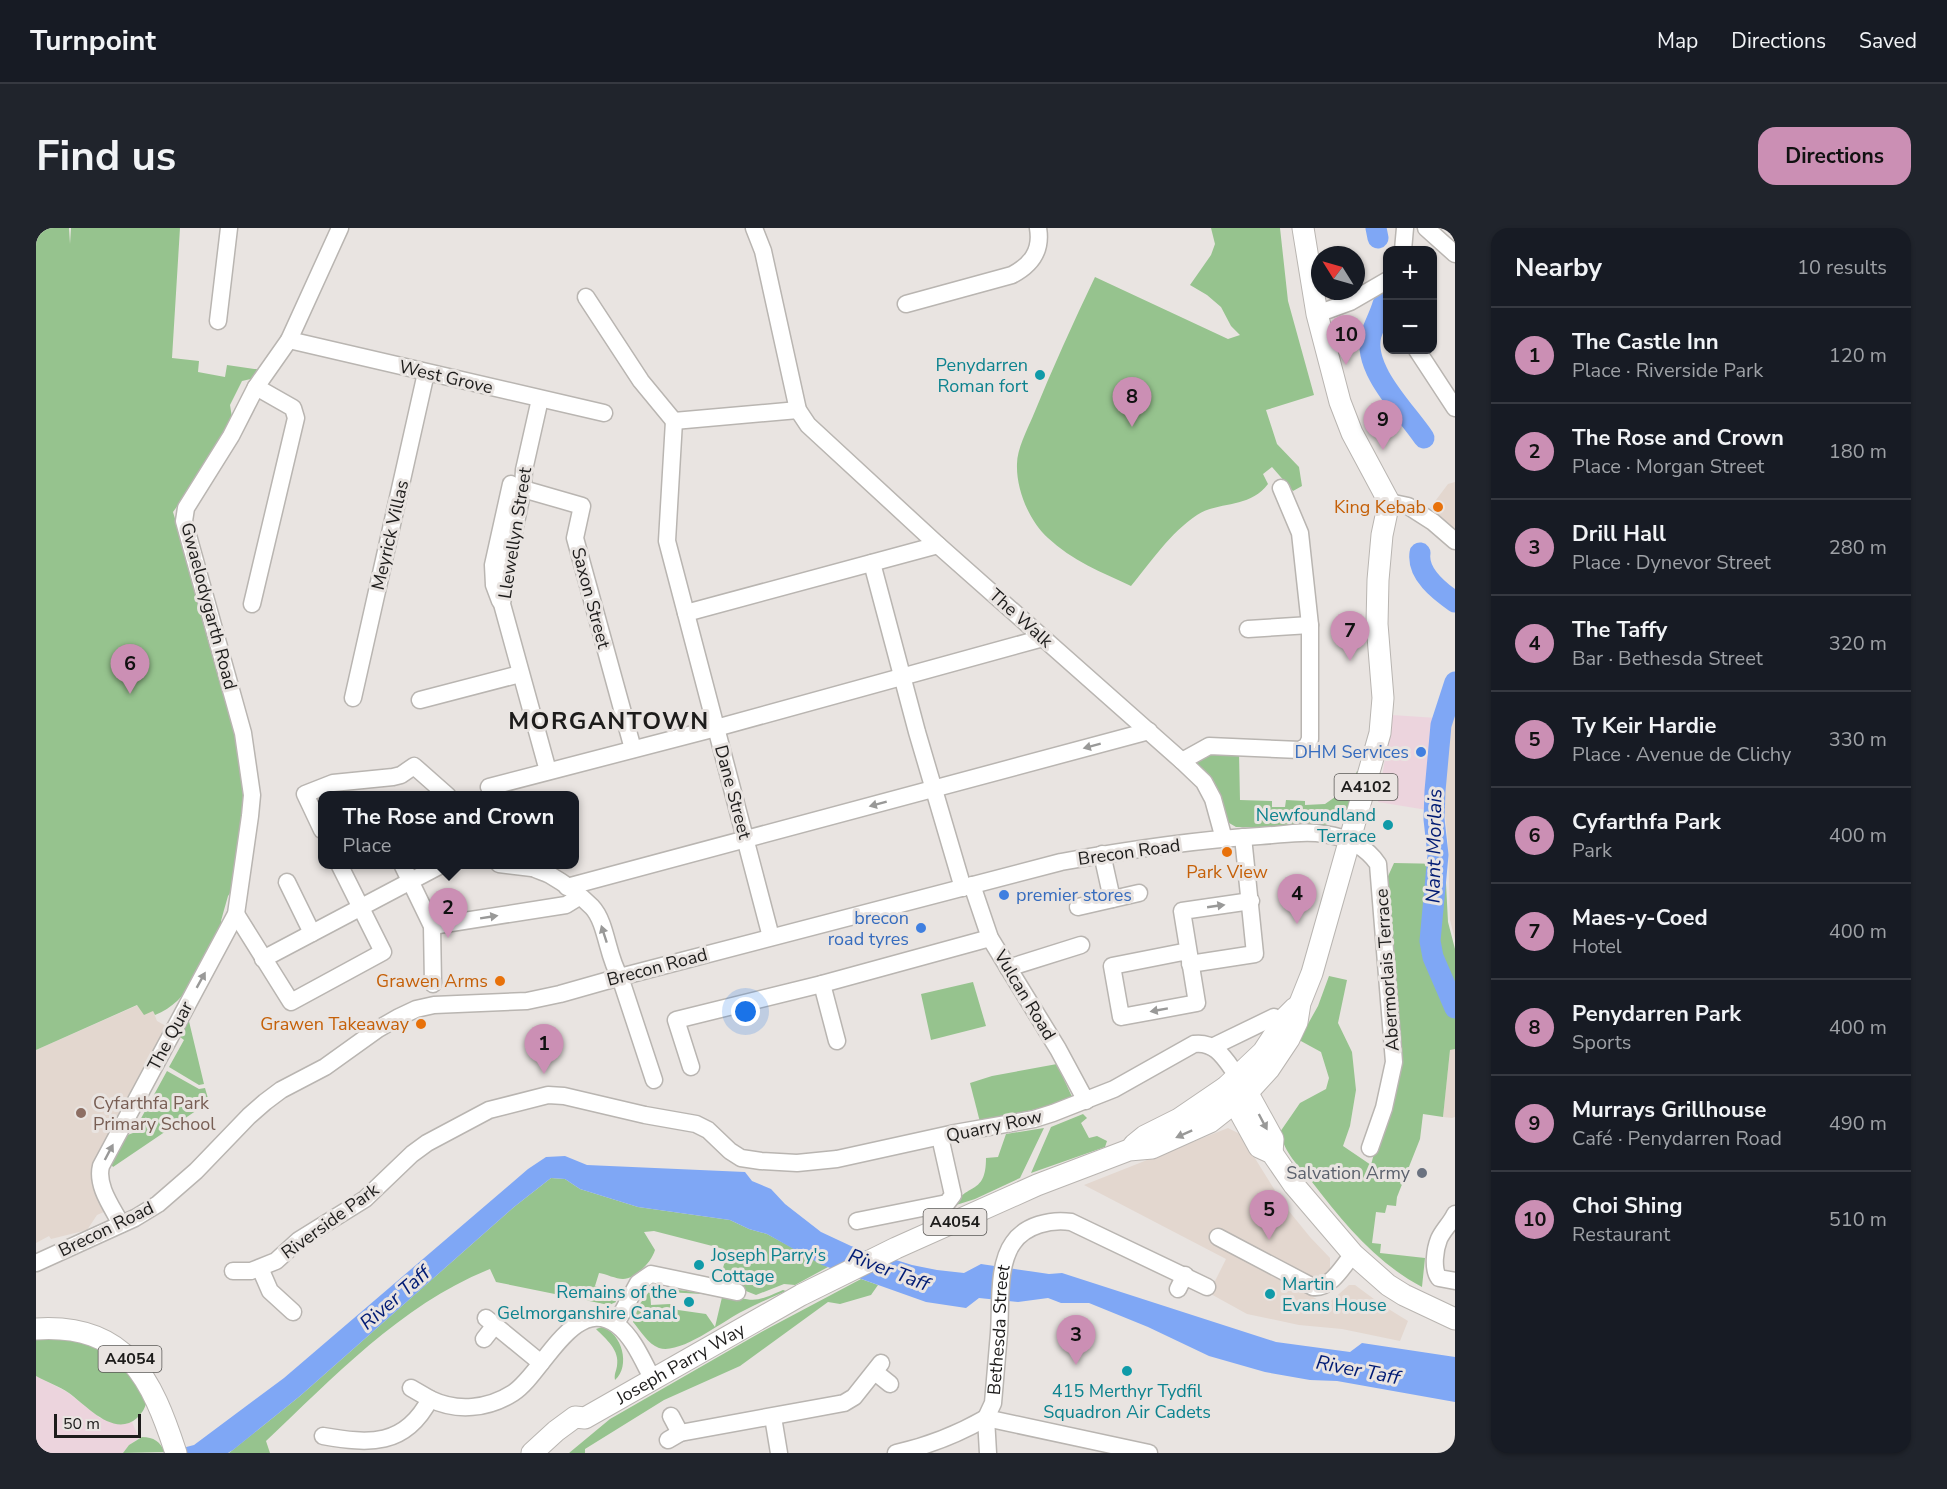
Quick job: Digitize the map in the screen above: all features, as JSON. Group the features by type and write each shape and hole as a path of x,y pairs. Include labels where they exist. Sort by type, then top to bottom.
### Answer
{"main road":[{"path":"1303,228 1317,314 1331,370 1352,433 1389,501"},
{"name":"A4102","path":"1235,1084 1269,1069 1289,1039 1297,1022 1300,1003 1312,973 1349,839 1372,767 1380,733 1383,698 1377,624 1378,580 1382,535 1389,501"},
{"path":"1235,1084 1259,1148 1272,1153 1294,1185 1353,1254 1404,1296 1455,1319"},
{"name":"Joseph Parry Way","path":"532,1453 556,1431 575,1418 585,1418 801,1295 896,1248 1037,1185 1129,1150 1152,1148 1210,1122 1235,1084"},
{"name":"A4054","path":"36,1329 59,1328 88,1334 125,1354 140,1369 152,1390 175,1451"},
{"name":"A4054","path":"553,1453 582,1426 585,1418"}],"street":[{"path":"218,321 229,228"},
{"name":"Gwaelodygarth Road","path":"236,914 252,795 243,733 184,515 186,508 231,436 256,387 289,340 340,228"},
{"path":"586,297 641,381 675,421 798,410 763,251 754,228"},
{"path":"906,304 1012,275 1023,269 1033,259 1039,248 1038,228"},
{"path":"1403,246 1405,228"},
{"path":"1426,228 1455,254"},
{"path":"1317,314 1350,303 1383,283"},
{"name":"West Grove","path":"289,340 604,412"},
{"path":"1420,354 1455,408"},
{"name":"Meyrick Villas","path":"354,698 426,373"},
{"path":"252,604 296,418 293,408 256,387"},
{"name":"Llewellyn Street","path":"540,399 524,470 517,486 502,604 548,771"},
{"name":"The Walk","path":"798,410 808,425 938,545 1149,731 1204,783 1213,799 1224,839"},
{"name":"Dane Street","path":"675,421 668,542 771,937"},
{"name":"Saxon Street","path":"517,486 582,507 575,538 633,749"},
{"path":"1182,761 1209,746 1300,750 1307,746 1310,739 1310,625 1300,533 1281,488"},
{"path":"1389,501 1408,506 1433,522 1455,541"},
{"path":"686,613 938,545"},
{"name":"Vulcan Road","path":"872,563 904,676 917,732 967,887 990,938 1058,1049 1086,1101"},
{"path":"1248,629 1310,625"},
{"path":"489,787 716,728 1043,638"},
{"path":"420,700 520,674"},
{"path":"432,926 566,905 573,892 745,839 1149,731"},
{"path":"318,822 305,794 333,783 393,777 414,766 443,791"},
{"name":"Brecon Road","path":"36,1263 121,1224 158,1204 177,1189 265,1102 281,1090 325,1067 378,1029 416,1009 434,1005 526,1001 560,994 1061,862 1102,854 1243,837 1323,833 1349,839"},
{"path":"1243,837 1251,902 1255,954 1189,958 1112,966 1121,1017 1197,1003 1189,958 1182,911 1251,902"},
{"name":"Abermorlais Terrace","path":"1349,839 1369,853 1378,864 1394,1062 1384,1108 1370,1148"},
{"path":"1102,854 1112,899"},
{"path":"236,914 291,1002 383,952 341,869"},
{"path":"404,869 432,926 433,984"},
{"path":"263,959 434,869"},
{"path":"537,869 549,875 593,908 603,929 654,1080"},
{"path":"287,882 312,933"},
{"path":"1078,907 1139,893"},
{"name":"The Quar","path":"121,1224 101,1183 99,1175 101,1166 236,914"},
{"path":"691,1067 676,1020 822,984 990,938"},
{"path":"1008,968 1081,945"},
{"path":"822,984 837,1041"},
{"path":"1235,1084 1212,1047 1274,1017"},
{"name":"Quarry Row","path":"741,1158 797,1163 837,1159 1034,1119 1086,1101 1141,1075 1186,1047 1204,1043 1212,1047"},
{"name":"Riverside Park","path":"233,1271 251,1271 276,1261 299,1240 365,1199 412,1154 427,1143 489,1110 548,1095 564,1096 696,1124 708,1130 741,1158"},
{"path":"857,1221 947,1203 953,1195 940,1137"},
{"path":"1455,1214 1439,1239 1435,1265 1436,1275 1439,1278 1455,1281"},
{"name":"Bethesda Street","path":"988,1453 986,1418 993,1403 999,1306 1005,1264 1013,1242 1028,1230 1044,1222 1060,1220 1071,1222 1181,1282 1207,1287"},
{"path":"1218,1237 1314,1287 1325,1285 1334,1278 1353,1254"},
{"path":"260,1268 270,1291 293,1311"},
{"path":"616,1324 638,1283 651,1274 733,1287"},
{"path":"411,1388 440,1404 472,1408 492,1403 514,1393 569,1332 582,1322 598,1318 616,1324 628,1337 652,1378"},
{"path":"484,1339 490,1322 542,1363"},
{"path":"671,1416 674,1437 844,1403 854,1397 878,1367 890,1384"},
{"path":"332,1443 370,1441 398,1434 412,1426 430,1400"},
{"path":"773,1417 779,1453"},
{"path":"896,1453 917,1451 986,1418 1149,1453"}],"shaded area":[{"path":"1455,482 1455,529 1430,508 1448,484"},
{"path":"1455,714 1455,940 1450,920 1448,842 1441,779 1445,769 1448,736"},
{"path":"1392,715 1437,718 1427,810 1378,802"},
{"name":"Cyfarthfa Park Primary School","path":"138,1005 153,1011 157,1021 166,1026 168,1033 92,1175 106,1211 97,1215 87,1230 51,1239 49,1236 36,1243 36,1050"},
{"path":"1450,1049 1455,1049 1455,1117 1452,1118 1443,1117"},
{"path":"1228,1128 1240,1134 1284,1205 1330,1258 1330,1270 1324,1277 1281,1278 1282,1282 1323,1302 1331,1301 1349,1285 1355,1285 1408,1321 1400,1341 1247,1314 1209,1293 1226,1259 1084,1185"},
{"path":"36,1376 67,1392 100,1418 132,1422 139,1438 123,1453 36,1453"}],"green space":[{"path":"36,228 69,228 70,244 71,228 180,228 172,358 199,361 198,372 225,377 227,365 262,370 255,378 242,381 230,405 233,424 218,450 173,512 209,633 241,755 244,815 235,886 228,896 224,910 221,921 222,932 187,991 167,1009 155,1015 153,1011 144,1015 137,1005 36,1050"},
{"path":"1211,228 1280,228 1288,301 1314,395 1266,410 1277,444 1299,467 1302,486 1293,491 1272,467 1263,474 1268,484 1260,492 1243,501 1205,511 1187,522 1161,548 1131,586 1077,559 1057,546 1041,531 1021,494 1017,474 1019,452 1055,363 1095,277 1228,339 1240,335 1231,326 1221,307 1190,285 1211,255 1215,244"},
{"path":"1210,749 1239,753 1240,800 1272,801 1272,807 1285,807 1286,800 1305,801 1305,805 1325,804 1353,781 1357,771 1362,773 1357,799 1343,816 1325,825 1308,829 1236,827 1224,820 1189,763"},
{"path":"1394,863 1445,864 1448,922 1455,949 1455,1049 1450,1050 1443,1117 1423,1114 1420,1139 1397,1197 1396,1206 1387,1205 1385,1213 1376,1212 1372,1243 1381,1244 1380,1253 1425,1258 1422,1287 1375,1254 1348,1226 1293,1159 1285,1147 1280,1132 1300,1103 1326,1089 1329,1078 1321,1052 1299,1040 1318,1006 1329,976 1347,980 1338,1023 1352,1052 1356,1090 1350,1126 1343,1146 1371,1165 1396,1069 1385,883"},
{"path":"973,982 986,1026 931,1040 921,994"},
{"path":"187,1013 204,1084 199,1085 169,1067 184,1040 176,1034"},
{"path":"1057,1064 1073,1099 980,1122 970,1083 992,1076"},
{"path":"167,1071 199,1089 205,1088 209,1102 113,1167 108,1160 119,1138 133,1133"},
{"path":"1083,1114 1087,1118 1081,1123 1089,1138 1097,1136 1107,1141 1105,1147 1031,1173 1051,1127"},
{"path":"1044,1128 1020,1178 975,1199 953,1206 964,1194 980,1183 985,1170 986,1158 998,1157 1006,1134"},
{"path":"551,1178 565,1179 580,1189 638,1207 730,1220 767,1234 828,1267 795,1285 784,1284 756,1295 741,1289 739,1274 730,1272 725,1287 718,1285 725,1261 721,1260 724,1249 654,1231 644,1232 655,1250 647,1264 638,1273 623,1279 599,1273 595,1286 610,1290 609,1293 613,1295 616,1302 609,1305 496,1282 490,1269 427,1302 370,1344 266,1441 270,1453 229,1453 300,1396 514,1207"},
{"path":"861,1279 878,1285 871,1295 840,1304 828,1302 740,1366 664,1400 585,1449 585,1453 569,1453 610,1419 765,1330"},
{"path":"655,1284 662,1284 662,1288 719,1295 650,1291 651,1305 670,1304 678,1310 706,1314 715,1327 723,1293 754,1300 786,1291 743,1311 690,1342 668,1349 659,1348 651,1343 633,1322 639,1305"},
{"path":"602,1327 615,1336 622,1350 623,1367 615,1380 616,1355 611,1345 596,1329"},
{"path":"36,1339 72,1339 111,1353 147,1398 143,1411 128,1423 110,1422 92,1412 65,1391 36,1376"},
{"path":"142,1437 156,1441 165,1452 123,1453 129,1445"}],"water":[{"name":"River Taff","path":"565,1156 587,1165 745,1172 752,1181 771,1189 785,1204 821,1232 851,1246 912,1265 964,1273 981,1264 1049,1274 1062,1273 1276,1342 1350,1352 1362,1343 1455,1357 1455,1402 1337,1381 1310,1380 1265,1372 1209,1356 1148,1327 1089,1303 1061,1303 1048,1298 1018,1302 979,1298 966,1308 926,1302 822,1265 767,1234 730,1220 638,1207 580,1189 565,1179 551,1178 514,1207 300,1396 233,1450 228,1453 163,1453 194,1445 284,1378 528,1169 546,1157"}],"waterway":[{"name":"Nant Morlais","path":"1376,228 1378,238"},
{"name":"Nant Morlais","path":"1383,304 1371,335 1370,348 1373,362 1388,390 1424,438"},
{"name":"Nant Morlais","path":"1420,553 1422,568 1430,581 1455,602"},
{"name":"Nant Morlais","path":"1455,682 1441,725 1434,819 1438,855 1430,941 1433,957 1455,1008"}],"place":[{"name":"Choi Shing","path":"1346,365"},
{"name":"Penydarren Roman fort","path":"1040,375"},
{"name":"Penydarren Park","path":"1132,427"},
{"name":"Murrays Grillhouse","path":"1383,450"},
{"name":"King Kebab","path":"1438,507"},
{"name":"Maes-y-Coed","path":"1350,661"},
{"name":"Cyfarthfa Park","path":"130,694"},
{"name":"DHM Services","path":"1421,752"},
{"name":"Newfoundland Terrace","path":"1388,825"},
{"name":"Park View","path":"1227,852"},
{"name":"premier stores","path":"1004,895"},
{"name":"The Taffy","path":"1297,924"},
{"name":"brecon road tyres","path":"921,928"},
{"name":"The Rose and Crown","path":"448,938"},
{"name":"Grawen Arms","path":"500,981"},
{"name":"Grawen Takeaway","path":"421,1024"},
{"name":"The Castle Inn","path":"544,1074"},
{"name":"Cyfarthfa Park Primary School","path":"81,1113"},
{"name":"Salvation Army","path":"1422,1173"},
{"name":"Ty Keir Hardie","path":"1269,1240"},
{"name":"Joseph Parry's Cottage","path":"699,1265"},
{"name":"Martin Evans House","path":"1270,1294"},
{"name":"Remains of the Gelmorganshire Canal","path":"689,1302"},
{"name":"Drill Hall","path":"1076,1365"},
{"name":"415 Merthyr Tydfil Squadron Air Cadets","path":"1127,1371"}],"district":[{"name":"MORGANTOWN","path":"609,721"}]}
